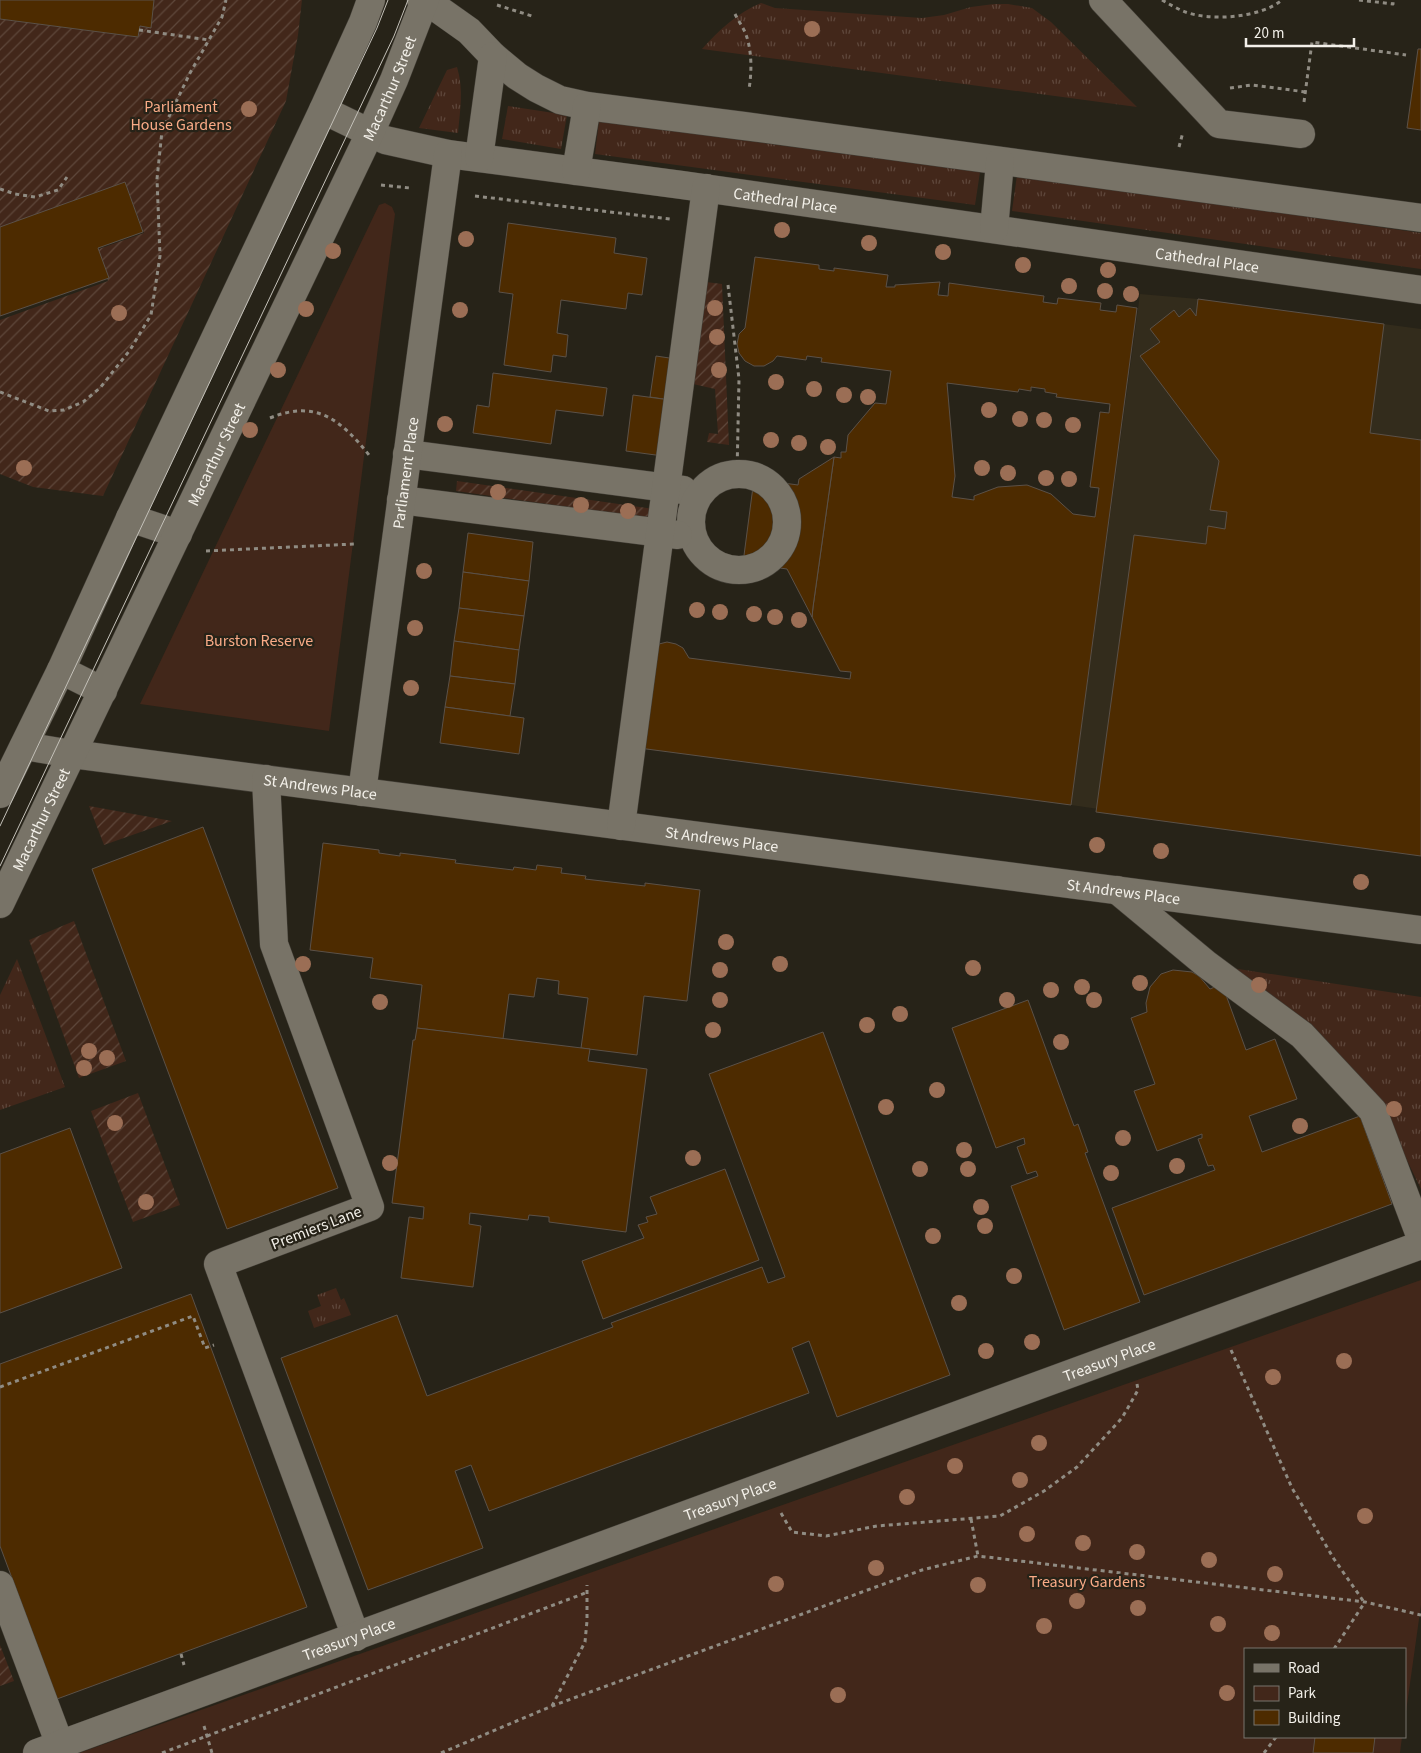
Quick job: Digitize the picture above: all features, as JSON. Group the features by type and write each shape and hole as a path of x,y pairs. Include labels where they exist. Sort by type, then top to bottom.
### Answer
{"street":[{"path":"0,794 61,670 130,518 323,110 371,0"},
{"path":"1103,0 1219,124 1300,134"},
{"path":"424,1 469,31 493,56 517,76 548,95 560,100 587,106 1421,218"},
{"name":"Macarthur Street","path":"0,904 370,133 398,72 424,1"},
{"path":"479,158 493,56"},
{"path":"576,171 587,106"},
{"name":"Cathedral Place","path":"323,110 370,133 398,144 448,154 706,188 1421,290"},
{"name":"Parliament Place","path":"362,792 448,154"},
{"path":"994,229 1000,162"},
{"path":"621,826 706,188"},
{"path":"407,454 700,493"},
{"path":"737,474 759,478 772,487 782,499 787,515 787,531 781,546 771,559 758,567 742,571 726,569 711,562 699,551 692,536 690,521 693,506 700,493 712,482 727,475 737,474"},
{"path":"401,500 692,536"},
{"path":"130,518 178,534"},
{"path":"61,670 103,691"},
{"name":"St Andrews Place","path":"24,746 72,754 1421,930"},
{"name":"Premiers Lane","path":"266,779 274,944 370,1207 218,1264 356,1637"},
{"path":"1117,890 1206,964 1302,1035 1373,1110 1421,1238"},
{"name":"Treasury Place","path":"48,1749 1421,1245"},
{"path":"0,1584 48,1749"}],"path":[{"path":"0,392 49,411 64,410 84,402 100,388 130,350 151,315 160,256 157,180 162,131 190,73 222,18 226,0"},
{"path":"1162,0 1184,12 1216,18 1249,15 1282,0"},
{"path":"1359,0 1393,4 1393,0"},
{"path":"497,6 535,17"},
{"path":"735,14 746,32 750,52 751,76 749,89"},
{"path":"139,30 209,40"},
{"path":"1300,134 1312,42 1406,55"},
{"path":"0,189 15,194 35,197 58,190 67,177"},
{"path":"378,185 701,223"},
{"path":"728,280 739,379 737,474"},
{"path":"267,419 294,410 322,413 342,425 369,455"},
{"path":"206,551 355,544"},
{"path":"0,1386 193,1316 205,1348 210,1346"},
{"path":"1218,1319 1292,1488 1334,1559 1365,1602"},
{"path":"764,1486 792,1532 826,1536 877,1526 1000,1516 1044,1491 1077,1467 1122,1418 1138,1390 1137,1383"},
{"path":"971,1518 978,1556"},
{"path":"441,1753 552,1706 922,1570 978,1556 1365,1602 1421,1614"},
{"path":"162,1753 588,1592 585,1642 552,1706"},
{"path":"1335,1648 1365,1602"},
{"path":"1264,1753 1275,1738"},
{"path":"209,1743 212,1753"}],"shaded area":[{"path":"1140,294 1198,299 1421,329 1421,856 1071,805"}],"green space":[{"name":"Parliament House Gardens","path":"154,0 302,0 298,35 286,101 103,496 33,487 0,474 0,320 108,281 96,250 144,233 127,187 0,232 0,19 138,37 140,26 151,27"},
{"path":"761,3 775,8 922,18 994,4 1032,8 1051,22 1137,107 702,49 729,23"},
{"path":"457,67 461,92 458,133 419,128 447,70"},
{"path":"508,106 567,115 561,149 502,139"},
{"path":"599,121 980,172 975,205 595,154"},
{"path":"1017,175 1421,233 1421,269 1012,211"},
{"name":"Burston Reserve","path":"385,203 392,207 395,214 329,731 140,704 379,205"},
{"path":"706,282 722,284 729,445 707,442 709,433 718,434 715,389 693,384"},
{"path":"457,481 654,509 653,519 456,491"},
{"path":"89,806 172,821 104,845"},
{"path":"74,921 126,1061 79,1078 29,940"},
{"path":"17,959 65,1087 0,1110 0,995"},
{"path":"1219,966 1421,997 1421,1189 1399,1144"},
{"path":"138,1093 180,1205 133,1222 91,1111"},
{"name":"Treasury Gardens","path":"1421,1280 1421,1605 1406,1712 1406,1648 1244,1648 1244,1738 1402,1738 1400,1753 79,1753"},
{"path":"336,1288 341,1300 344,1298 351,1315 314,1328 308,1311 321,1306 317,1295"},
{"path":"0,1645 14,1681 0,1686"}],"building":[{"path":"0,0 154,0 151,28 140,26 138,37 0,19"},
{"path":"1418,49 1421,49 1421,130 1407,128"},
{"path":"125,182 143,232 98,248 109,278 0,316 0,227"},
{"path":"508,223 616,238 614,253 647,258 642,295 628,293 626,309 561,300 557,333 568,335 566,357 553,355 551,372 504,365 513,294 499,292"},
{"path":"755,257 819,265 819,269 834,271 834,268 888,275 886,287 940,282 938,295 948,296 949,283 1044,296 1043,302 1057,304 1058,298 1101,303 1100,310 1116,312 1117,305 1137,308 1071,805 639,748 659,644 667,642 676,644 683,648 689,658 850,679 851,672 840,671 812,617 813,607 834,457 841,458 841,452 846,452 848,435 875,403 886,404 891,371 821,362 822,358 807,356 806,360 777,356 773,361 764,366 754,366 745,361 739,353 737,344 739,334 745,328","holes":["947,383 1018,392 1019,389 1031,391 1031,387 1045,389 1045,392 1057,394 1056,397 1110,404 1109,413 1100,412 1090,487 1099,488 1095,517 1073,514 1051,494 1027,485 998,487 974,496 974,500 952,497 955,476"]},
{"path":"1198,299 1384,324 1370,433 1421,440 1421,856 1096,812 1134,535 1206,544 1208,526 1225,529 1227,512 1210,510 1219,461 1140,356 1160,342 1150,329 1174,310 1179,317 1190,308 1196,316"},
{"path":"656,356 676,359 670,400 650,397"},
{"path":"493,373 607,388 603,416 556,410 551,444 473,433 477,405 489,407"},
{"path":"633,395 670,400 663,456 626,451"},
{"path":"834,457 812,617 787,569 743,563 754,479 798,485 799,479"},
{"path":"468,533 533,542 529,581 463,572"},
{"path":"463,572 529,581 524,616 459,608"},
{"path":"459,608 524,616 519,650 454,641"},
{"path":"454,641 519,650 515,684 450,676"},
{"path":"450,676 515,684 510,716 445,707"},
{"path":"445,707 524,718 519,754 440,743"},
{"path":"203,827 338,1188 227,1229 92,869"},
{"path":"323,843 379,850 379,853 400,856 400,853 456,860 455,863 513,870 514,867 536,870 537,865 562,868 561,873 586,876 585,879 645,886 645,883 700,890 687,1001 644,996 637,1055 581,1048 588,998 558,994 559,981 537,978 534,997 509,994 503,1039 417,1028 422,985 370,978 373,958 310,950"},
{"path":"1173,970 1192,972 1199,976 1210,989 1222,984 1246,1050 1275,1039 1297,1099 1249,1116 1262,1152 1360,1116 1392,1204 1144,1295 1112,1208 1215,1170 1213,1165 1208,1166 1198,1139 1202,1138 1202,1134 1157,1151 1134,1091 1155,1084 1131,1018 1147,1012 1146,1003 1150,987 1161,974"},
{"path":"1028,1000 1074,1126 1078,1124 1088,1152 1085,1153 1140,1302 1064,1330 1011,1186 1038,1176 1036,1171 1027,1174 1017,1147 1025,1144 1024,1138 996,1148 952,1028"},
{"path":"417,1028 590,1049 588,1061 647,1069 626,1232 549,1222 549,1217 529,1215 528,1220 470,1213 469,1224 481,1226 473,1287 401,1278 409,1217 423,1219 424,1207 392,1203 413,1040 415,1040"},
{"path":"823,1032 950,1375 837,1417 809,1341 792,1348 809,1393 489,1511 471,1465 455,1471 483,1548 368,1590 281,1358 397,1315 427,1396 613,1327 611,1323 762,1267 768,1283 785,1277 709,1074"},
{"path":"70,1128 122,1268 0,1313 0,1154"},
{"path":"725,1169 759,1260 603,1319 582,1261 644,1238 638,1225 648,1222 646,1217 657,1214 650,1197"},
{"path":"191,1294 307,1607 57,1699 0,1546 0,1364"},
{"path":"1315,1738 1375,1738 1373,1753 1313,1753"}],"tram line":[{"path":"0,826 377,28 388,0"},
{"path":"0,866 394,36 408,0"}]}
